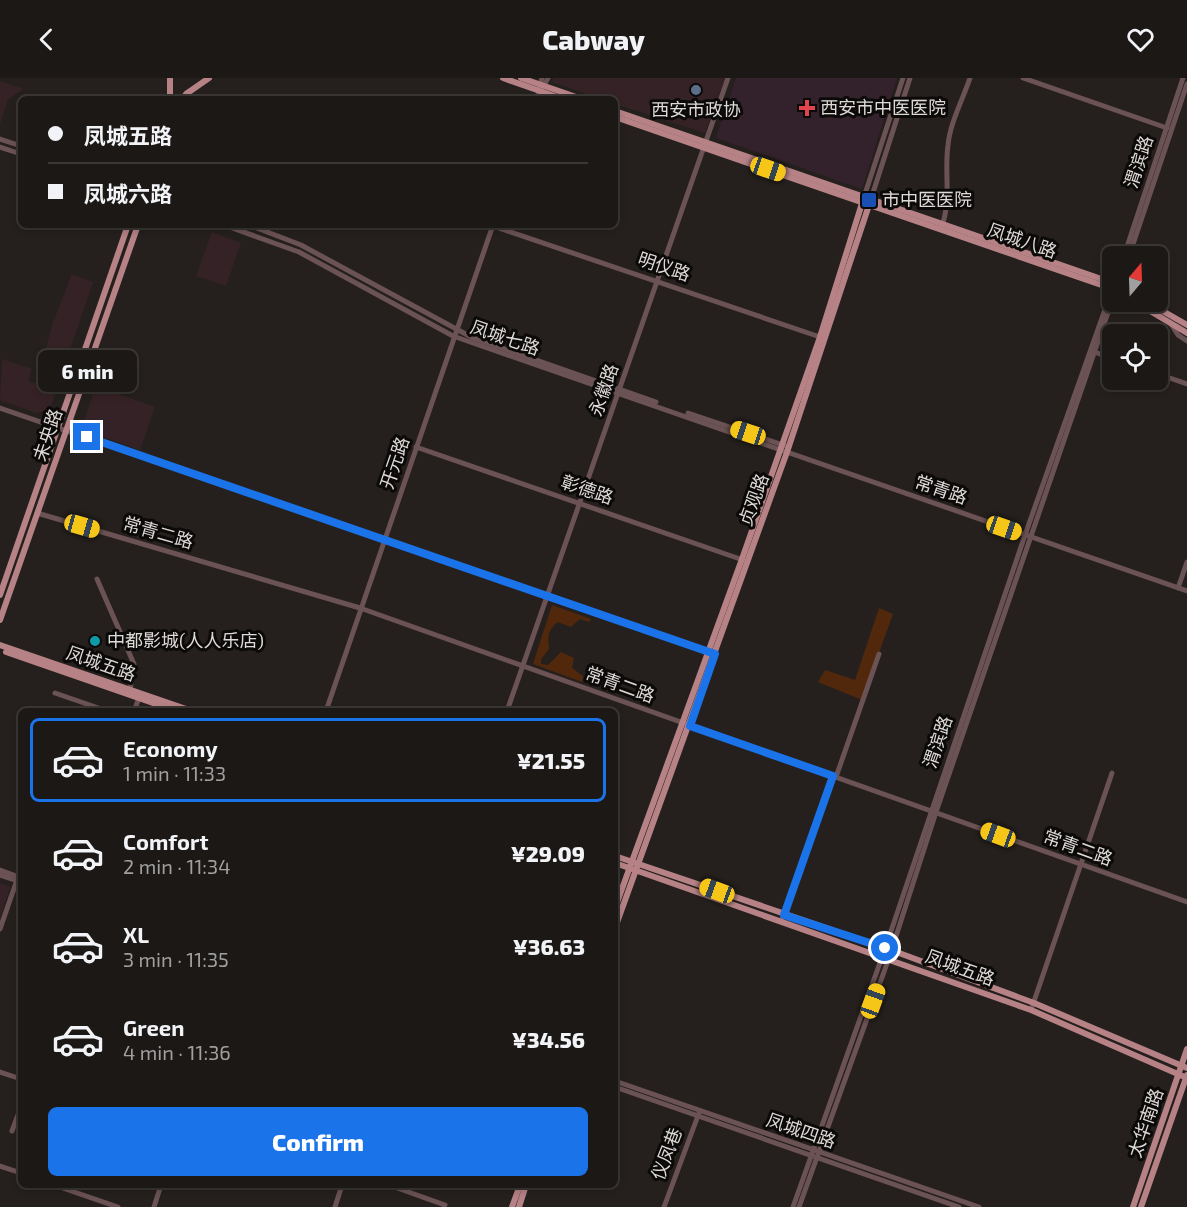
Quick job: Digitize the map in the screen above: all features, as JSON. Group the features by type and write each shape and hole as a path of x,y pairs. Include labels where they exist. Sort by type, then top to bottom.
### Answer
{"main road":[{"path":"170,78 171,96"},
{"path":"184,96 209,78"},
{"path":"503,78 542,85 559,96"},
{"path":"521,78 573,96"},
{"name":"凤城八路","path":"618,112 705,145 1102,284"},
{"name":"凤城八路","path":"618,118 705,145"},
{"name":"贞观路","path":"618,901 687,724 822,338 867,201"},
{"name":"凤城八路","path":"942,227 1102,279"},
{"name":"未央路","path":"0,595 127,228"},
{"name":"未央路","path":"0,620 137,228"},
{"path":"1156,312 1187,325"},
{"path":"1161,312 1187,333"},
{"name":"凤城五路","path":"0,648 183,708"},
{"name":"凤城五路","path":"0,648 167,708"},
{"name":"凤城五路","path":"618,858 633,865 886,957 1033,1006 1187,1077"},
{"name":"凤城五路","path":"618,862 633,865"},
{"name":"贞观路","path":"618,918 633,865"},
{"name":"凤城五路","path":"783,918 888,949 1184,1067"},
{"name":"太华南路","path":"1132,1207 1179,1074 1184,1067 1187,1049"},
{"name":"太华南路","path":"1141,1207 1187,1077"},
{"path":"512,1207 519,1188"},
{"path":"519,1207 525,1188"}],"street":[{"path":"542,85 548,78"},
{"name":"永徽路","path":"508,708 728,78"},
{"name":"贞观路","path":"867,201 903,78"},
{"name":"贞观路","path":"867,201 910,78"},
{"path":"942,227 948,210 946,165 948,141 970,78"},
{"path":"1023,78 1168,129"},
{"name":"渭滨路","path":"1132,246 1183,78"},
{"name":"渭滨路","path":"1127,246 1168,129 1187,84"},
{"path":"0,140 18,145"},
{"path":"0,147 18,153"},
{"name":"凤城七路","path":"232,228 299,252 454,333 784,448"},
{"name":"凤城七路","path":"257,228 301,245 454,333"},
{"name":"开元路","path":"327,708 492,228"},
{"name":"明仪路","path":"502,228 822,338"},
{"name":"渭滨路","path":"799,1207 1105,312"},
{"name":"渭滨路","path":"1092,352 1108,312"},
{"path":"1187,320 1173,320 1178,335 1187,341"},
{"path":"1092,352 1102,355"},
{"path":"1168,377 1187,384"},
{"path":"0,408 712,653"},
{"name":"彰德路","path":"416,447 745,560"},
{"name":"常青路","path":"784,448 1187,591"},
{"name":"常青二路","path":"37,513 360,608 1187,902"},
{"path":"1178,588 1187,562"},
{"path":"97,579 134,664 130,690"},
{"path":"783,918 879,654"},
{"path":"56,693 98,708"},
{"path":"135,708 139,698"},
{"path":"1033,1006 1112,773"},
{"path":"0,870 18,879"},
{"path":"0,875 18,880"},
{"path":"0,928 18,883"},
{"path":"0,1072 18,1078"},
{"name":"凤城四路","path":"618,1082 698,1114"},
{"name":"凤城四路","path":"618,1088 979,1207"},
{"name":"仪凤巷","path":"664,1207 698,1114"},
{"path":"12,1131 18,1115"},
{"name":"渭滨路","path":"792,1207 816,1153"},
{"name":"凤城四路","path":"816,1153 959,1207"},
{"path":"0,1166 18,1172"},
{"path":"73,1188 118,1207"},
{"path":"154,1207 160,1188"},
{"path":"334,1207 341,1188"},
{"path":"397,1188 445,1205 444,1207"}],"shaded area":[{"path":"553,78 725,78 705,133 618,105 618,96 592,96 552,82"},
{"name":"西安市中医医院","path":"736,78 897,78 862,189 716,138"},
{"path":"0,81 24,89 8,99 0,124"},
{"path":"212,232 241,243 226,286 196,276"},
{"path":"72,274 93,282 51,406 46,411 36,413 0,400 2,359 32,369 28,381 37,384 52,325"},
{"path":"96,386 155,407 140,450 81,429"},
{"path":"552,605 591,619 589,622 580,619 571,627 558,622 554,625 549,634 549,649 541,659 541,664 548,665 561,652 574,658 572,668 583,676 582,682 533,664"},
{"path":"879,608 893,614 862,700 818,682 825,670 855,680"},
{"path":"0,883 10,887 0,918"}],"place":[{"name":"西安市政协","path":"696,90"},
{"name":"西安市中医医院","path":"807,108"},
{"name":"市中医医院","path":"869,200"},
{"name":"中都影城(人人乐店)","path":"95,641"}],"route":[{"path":"87,437 384,542 715,654 690,726 833,776 784,915 885,948"}]}
